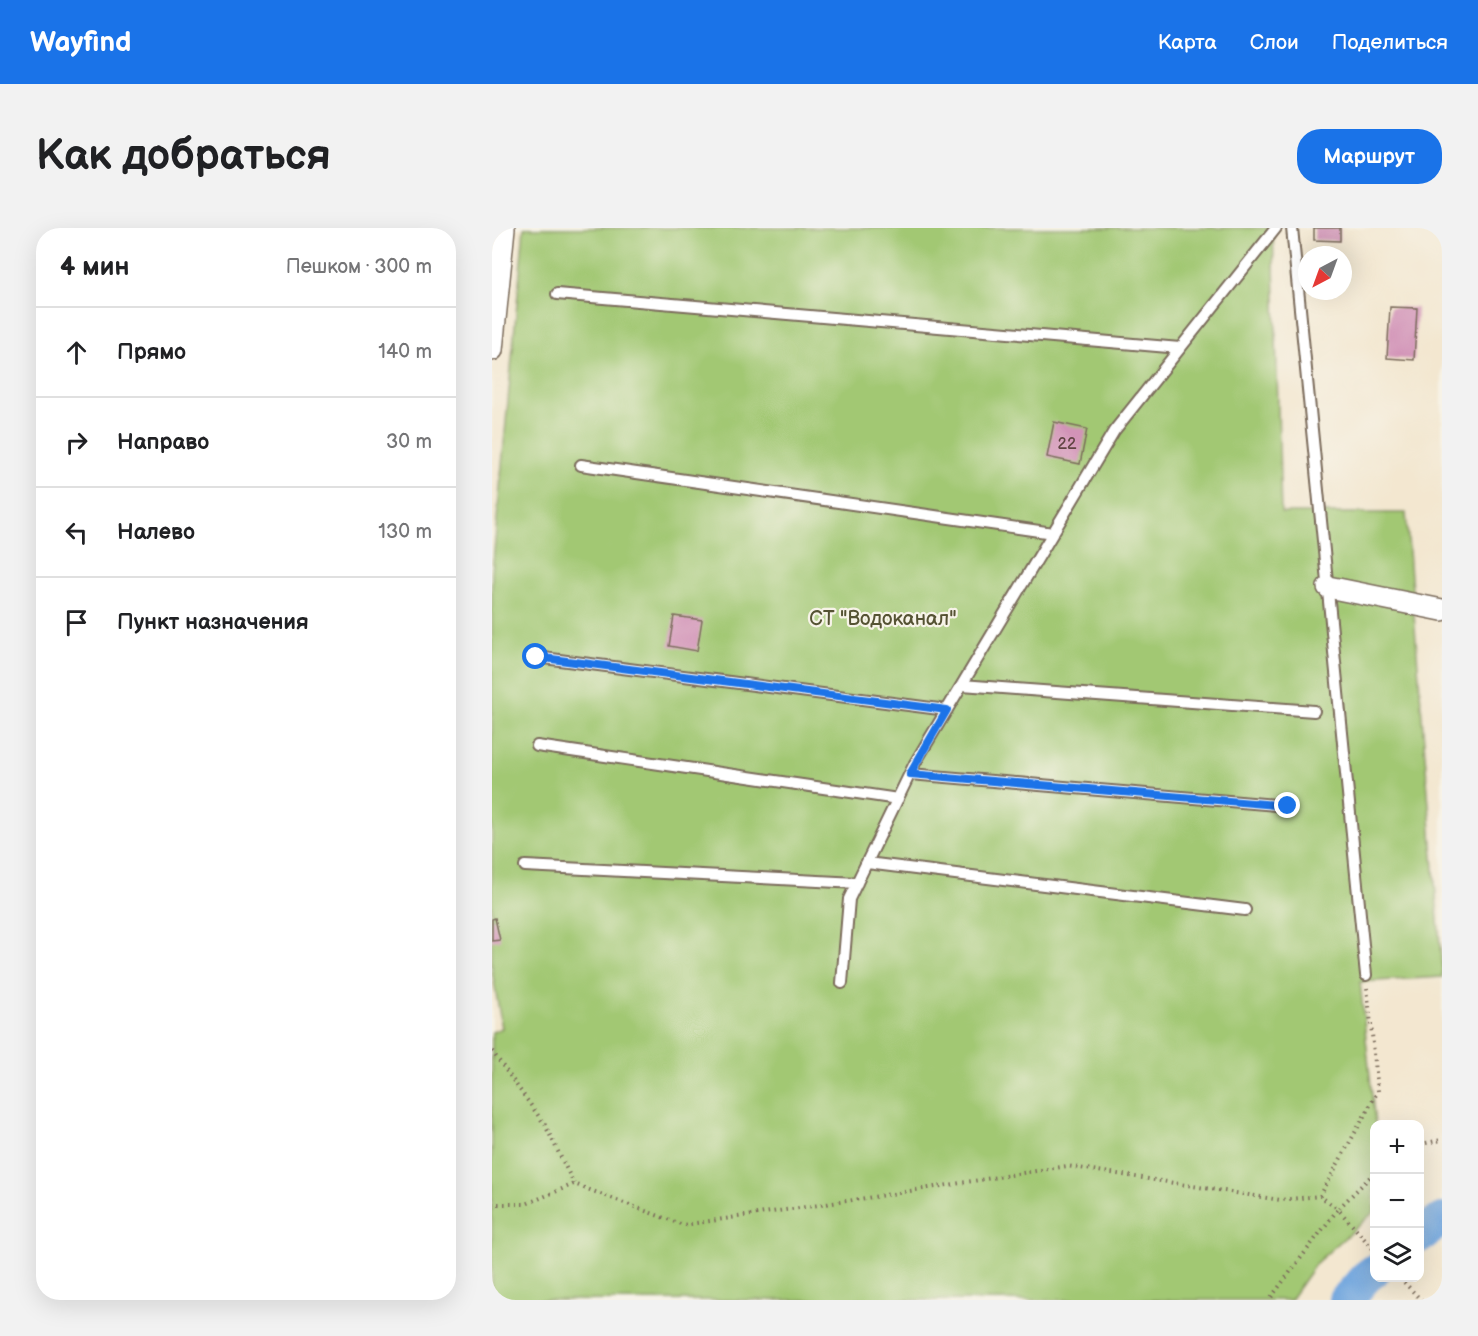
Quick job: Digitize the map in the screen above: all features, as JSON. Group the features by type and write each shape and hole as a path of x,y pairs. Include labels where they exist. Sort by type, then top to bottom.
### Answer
{"street":[{"path":"492,350 504,228"},
{"path":"1328,587 1442,610"}],"lane":[{"path":"842,983 849,899 910,774 1114,431 1276,228"},
{"path":"1292,228 1366,975"},
{"path":"557,294 1180,348"},
{"path":"581,465 1053,533"},
{"path":"536,657 947,710"},
{"path":"962,685 1314,711"},
{"path":"537,746 898,799"},
{"path":"910,774 1288,806"},
{"path":"867,863 1245,910"},
{"path":"525,866 857,883"}],"path":[{"path":"1320,1196 1378,1091 1366,975"},
{"path":"492,1052 545,1125 574,1184 683,1225 1067,1167 1281,1200 1320,1196 1338,1209 1370,1246"},
{"path":"1424,1143 1442,1140"},
{"path":"1269,1300 1338,1209 1373,1174"},
{"path":"492,1204 526,1204 574,1184"},
{"path":"1404,1282 1421,1300"}],"green space":[{"name":"СТ \"Водоканал\"","path":"524,228 1273,228 1281,513 1406,513 1442,977 1360,982 1375,1120 1370,1120 1370,1216 1316,1263 1290,1300 492,1300 492,1032 502,1028 492,970 492,573"}],"building":[{"path":"1314,228 1340,228 1340,241 1314,240"},
{"path":"1390,307 1417,308 1414,360 1387,358"},
{"path":"1054,422 1087,429 1080,464 1047,457"},
{"path":"674,616 702,620 697,651 669,646"},
{"path":"495,918 500,940 492,941 492,919"}],"waterway":[{"path":"1424,1233 1442,1220"},
{"path":"1346,1300 1370,1274"}],"route":[{"path":"536,657 947,710 910,774 1288,806"}]}
